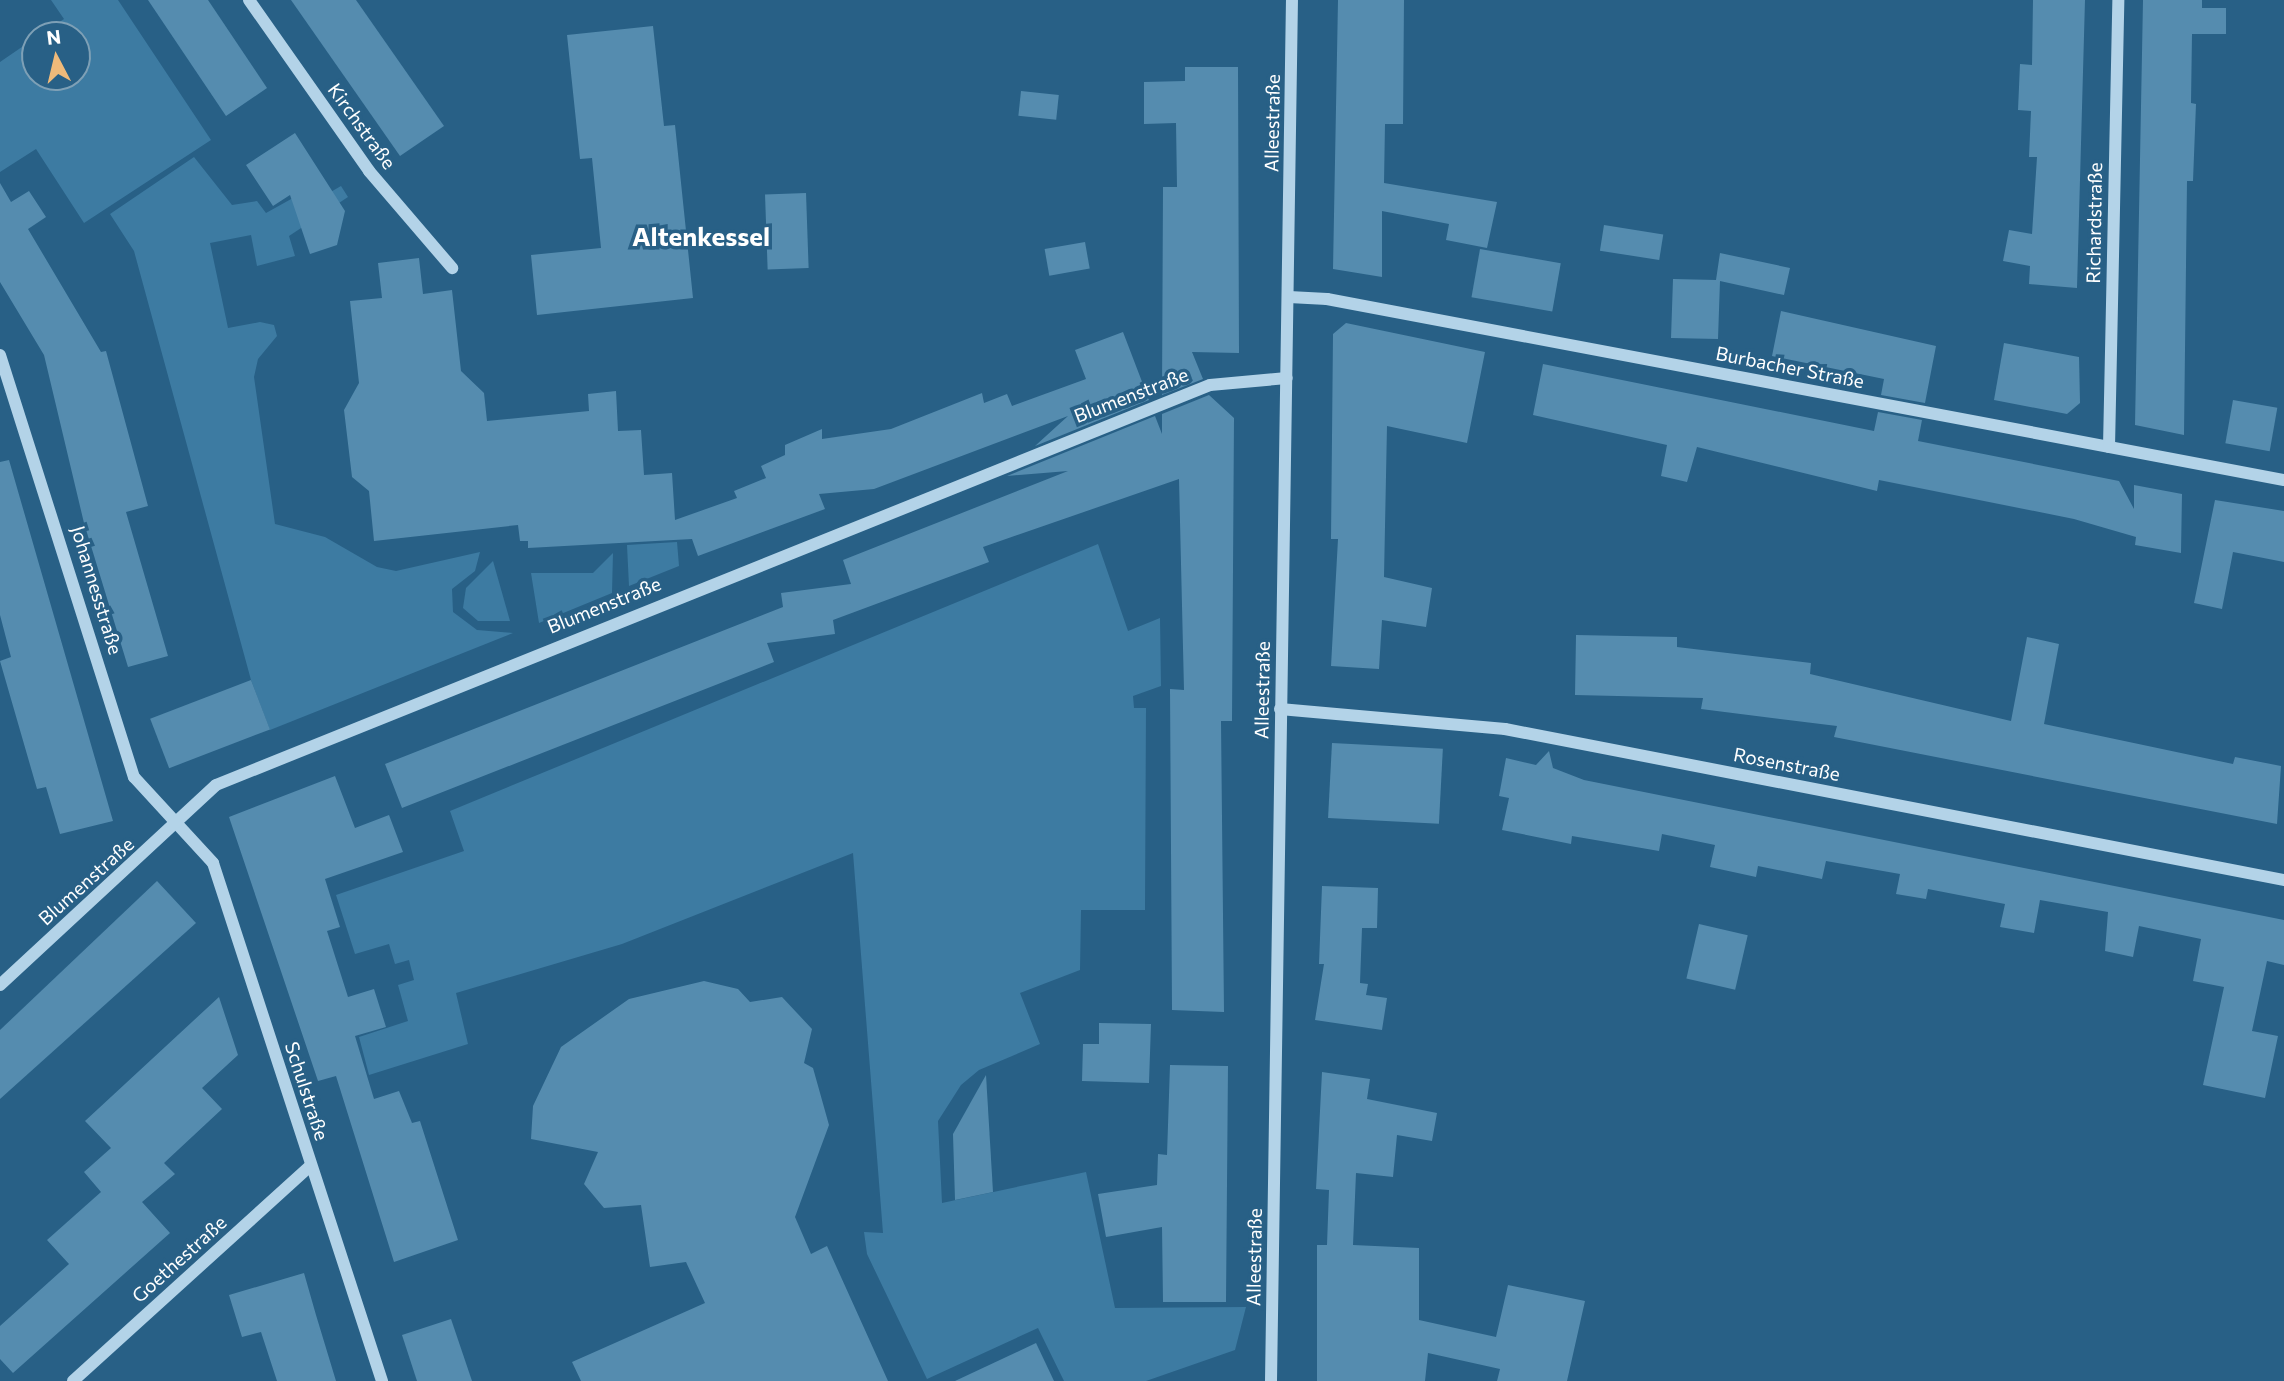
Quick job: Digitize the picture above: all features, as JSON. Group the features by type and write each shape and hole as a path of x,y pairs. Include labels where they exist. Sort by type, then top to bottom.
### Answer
{"street":[{"name":"Kirchstraße","path":"249,0 369,171 452,268"},
{"name":"Alleestraße","path":"1271,1381 1293,0"},
{"name":"Richardstraße","path":"2109,447 2118,0"},
{"name":"Burbacher Straße","path":"1289,297 1327,299 2284,480"},
{"name":"Johannesstraße","path":"0,355 134,777 179,823"},
{"name":"Blumenstraße","path":"0,985 179,823 216,785 906,504 1210,385 1287,378"},
{"name":"Rosenstraße","path":"1280,709 1505,729 2284,880"},
{"name":"Schulstraße","path":"179,823 214,863 382,1381"},
{"name":"Goethestraße","path":"73,1381 311,1165"}],"shaded area":[{"path":"51,0 118,0 211,140 84,223 36,149 0,172 0,62 21,48 21,91 91,91 91,21 61,21 64,19"},
{"path":"194,157 232,205 257,201 266,213 293,198 301,209 341,186 348,197 289,236 295,256 257,266 251,235 210,243 228,328 260,322 274,325 277,336 258,359 254,377 275,524 325,537 377,567 396,571 480,552 475,571 452,589 453,612 477,630 513,633 270,730 251,680 134,251 110,214"},
{"path":"677,542 679,566 629,586 627,545"},
{"path":"1098,544 1128,631 1160,618 1161,686 1133,696 1134,708 1146,708 1145,910 1081,910 1080,970 1020,993 1040,1044 979,1070 961,1085 938,1121 942,1203 1086,1172 1115,1308 1246,1307 1235,1350 1146,1381 1064,1381 1038,1328 927,1379 867,1254 864,1232 883,1233 853,853 622,944 456,993 468,1044 369,1075 359,1037 408,1021 398,985 414,980 409,960 395,964 389,944 355,954 336,895 464,851 450,811"},
{"path":"613,553 612,593 539,623 531,573 593,573"},
{"path":"493,561 510,621 478,621 463,608 466,588"}],"building":[{"path":"148,0 208,0 267,88 226,116"},
{"path":"291,0 356,0 444,126 400,156"},
{"path":"1338,0 1404,0 1403,124 1385,124 1384,183 1497,202 1487,248 1446,240 1449,224 1382,211 1382,277 1333,269"},
{"path":"2033,0 2085,0 2077,288 2029,284 2030,266 2003,261 2009,230 2032,234 2037,157 2029,157 2031,111 2018,110 2020,64 2032,65"},
{"path":"2143,0 2202,0 2202,8 2226,8 2226,34 2192,34 2191,103 2196,104 2193,181 2187,181 2184,435 2135,425"},
{"path":"653,26 664,126 675,125 693,298 537,315 531,255 601,248 592,158 580,159 567,35"},
{"path":"1185,67 1238,67 1239,353 1192,352 1203,379 1162,395 1163,187 1177,187 1176,123 1144,124 1144,82 1185,81"},
{"path":"1021,91 1059,95 1056,120 1018,116"},
{"path":"295,133 345,211 337,245 310,254 290,195 273,206 246,165"},
{"path":"0,183 11,202 29,191 46,217 28,229 101,352 106,351 148,506 126,512 168,656 128,667 84,523 44,355 0,282"},
{"path":"806,193 809,268 768,269 765,194"},
{"path":"1604,225 1663,234 1659,260 1600,251"},
{"path":"1085,242 1090,269 1049,276 1045,249"},
{"path":"1480,249 1561,263 1552,311 1471,297"},
{"path":"1720,253 1790,268 1784,295 1720,281 1718,339 1671,338 1673,279 1716,280"},
{"path":"419,258 423,294 452,290 461,371 484,393 487,421 589,411 588,394 616,391 618,431 641,430 644,475 672,473 675,520 737,498 734,491 766,478 761,466 785,455 785,445 822,429 822,439 891,429 982,393 984,403 1007,394 1012,406 1086,379 1075,350 1123,332 1149,400 1035,446 1068,416 874,489 819,494 825,509 698,556 692,539 528,548 528,541 520,541 518,525 374,541 369,491 352,477 344,410 359,383 350,301 382,298 378,263"},
{"path":"1781,311 1936,346 1925,403 1881,395 1884,379 1772,356"},
{"path":"1346,323 1485,352 1467,443 1387,426 1384,577 1432,588 1426,627 1382,620 1379,669 1331,666 1338,539 1331,539 1333,334"},
{"path":"2004,343 2079,357 2080,403 2067,414 1994,400"},
{"path":"1543,364 1874,431 1878,412 1922,420 1918,441 2119,481 2134,509 2134,485 2182,494 2181,553 2135,545 2136,537 2074,519 1879,480 1877,491 1697,447 1687,482 1661,476 1667,445 1533,415"},
{"path":"1209,395 1234,418 1232,721 1221,721 1224,1012 1172,1010 1170,689 1184,690 1179,479 983,547 989,562 833,620 835,634 767,643 774,662 402,808 385,764 783,607 781,593 851,584 843,560 1068,471 1007,476 1155,416 1162,434 1162,414"},
{"path":"2233,400 2277,408 2270,451 2225,443"},
{"path":"9,460 113,821 60,834 46,787 37,789 0,661 11,657 0,615 0,462"},
{"path":"2215,500 2284,511 2284,562 2233,552 2222,609 2194,603"},
{"path":"1576,635 1677,637 1677,647 1811,663 1810,674 2011,721 2027,637 2059,644 2044,724 2233,764 2235,757 2281,766 2277,824 1834,737 1837,726 1701,709 1703,698 1575,695"},
{"path":"251,680 270,729 169,768 150,719"},
{"path":"1332,743 1443,749 1439,824 1328,818"},
{"path":"1549,751 1553,768 1584,780 2284,920 2284,965 2267,961 2252,1031 2278,1036 2265,1098 2203,1085 2224,987 2193,981 2201,939 2139,926 2133,957 2105,951 2108,912 2040,900 2034,933 2000,927 2005,904 1928,889 1926,899 1896,894 1900,874 1826,861 1822,879 1758,866 1756,877 1710,867 1715,845 1662,834 1659,851 1572,836 1571,844 1502,830 1509,798 1499,796 1506,758 1536,765"},
{"path":"335,776 355,828 389,815 403,852 325,879 340,927 327,931 348,997 374,989 386,1027 355,1036 374,1099 399,1091 412,1123 420,1121 458,1240 394,1262 336,1076 318,1081 229,817"},
{"path":"157,881 196,923 0,1099 0,1030"},
{"path":"1322,886 1378,888 1377,928 1362,928 1360,983 1368,984 1366,995 1387,998 1382,1030 1315,1020 1324,964 1319,964"},
{"path":"1699,924 1748,935 1735,990 1686,979"},
{"path":"704,981 738,989 750,1002 782,997 812,1029 804,1063 813,1068 829,1125 795,1217 811,1254 827,1246 888,1381 581,1381 572,1362 705,1303 686,1262 650,1267 641,1205 604,1208 584,1184 598,1152 531,1139 533,1106 561,1047 629,999"},
{"path":"219,997 238,1055 202,1088 222,1109 164,1163 175,1174 142,1202 170,1233 13,1373 0,1359 0,1326 69,1264 47,1240 101,1192 84,1172 111,1148 85,1121"},
{"path":"1099,1023 1151,1024 1149,1083 1082,1081 1083,1044 1099,1044"},
{"path":"1170,1065 1228,1066 1226,1302 1163,1302 1162,1227 1106,1237 1098,1194 1157,1185 1158,1154 1167,1155"},
{"path":"1322,1072 1370,1079 1367,1099 1437,1113 1432,1141 1397,1135 1393,1177 1356,1173 1353,1245 1419,1248 1419,1320 1496,1337 1508,1285 1585,1301 1567,1381 1497,1381 1500,1369 1428,1353 1425,1381 1317,1381 1317,1245 1327,1245 1329,1190 1316,1189"},
{"path":"986,1075 993,1192 955,1200 953,1134"},
{"path":"304,1273 336,1381 277,1381 261,1332 242,1337 229,1295"},
{"path":"451,1319 472,1381 417,1381 402,1335"},
{"path":"1036,1343 1054,1381 955,1381"}],"district":[{"name":"Altenkessel","path":"701,236"}]}
